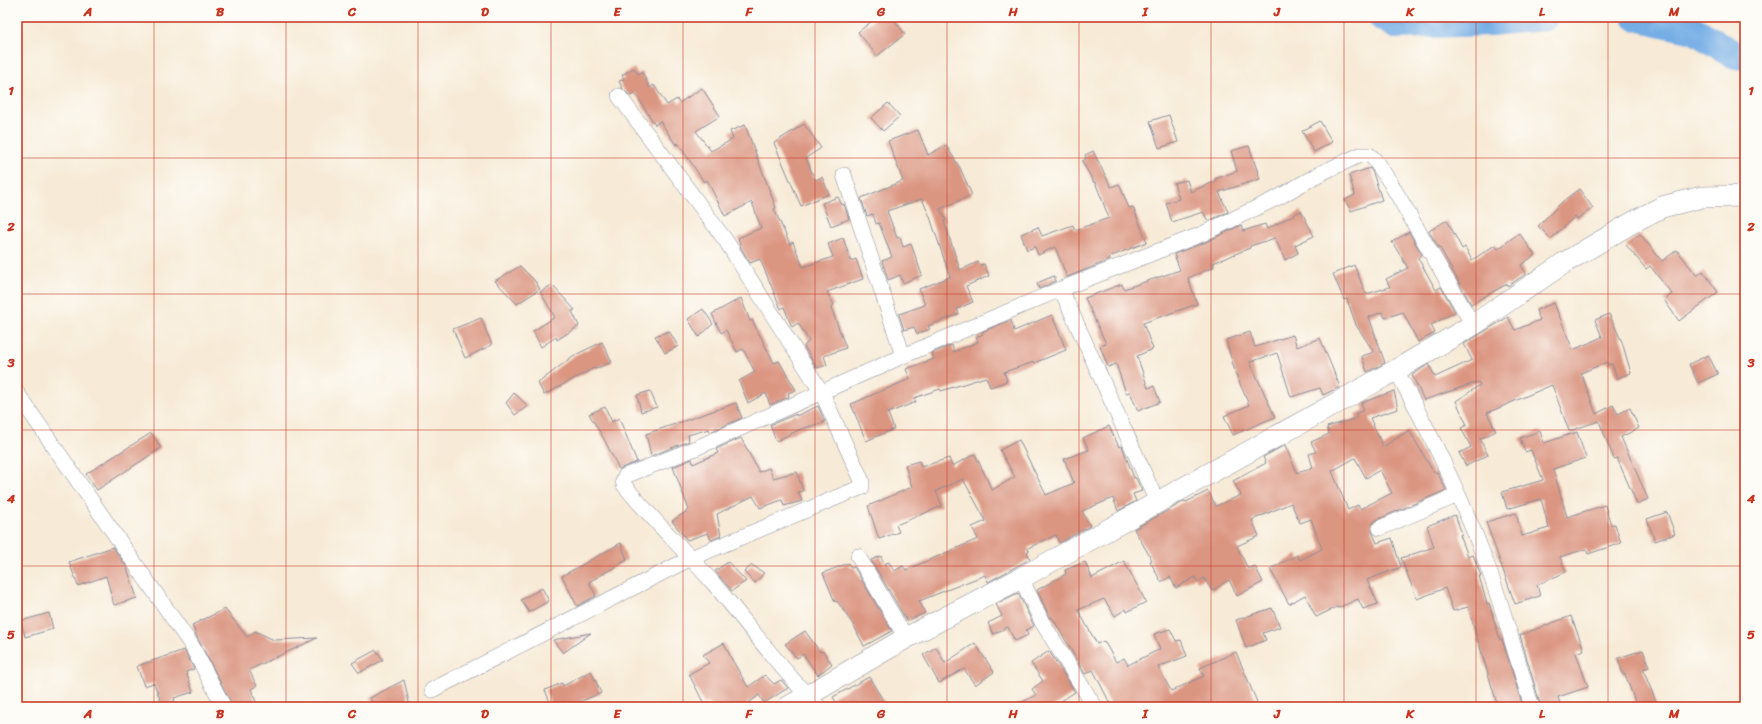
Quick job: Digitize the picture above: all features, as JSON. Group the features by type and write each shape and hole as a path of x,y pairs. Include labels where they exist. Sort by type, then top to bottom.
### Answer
{"street":[{"path":"432,690 691,558 862,487 862,481 822,393 726,241 619,96"},
{"path":"813,701 770,654 714,584 645,511 624,485 623,478 822,393 902,356 1061,289 1202,234 1279,197 1350,158 1366,154 1374,159 1390,182 1473,325"},
{"path":"844,175 902,356"},
{"path":"788,707 813,701 906,638 1021,578 1396,370 1473,325 1564,263 1635,221 1662,207 1702,197 1745,196"},
{"path":"1061,289 1157,502"},
{"path":"1396,370 1426,425 1458,495 1486,562 1532,707"},
{"path":"17,393 192,646 224,707"},
{"path":"1380,528 1458,495"},
{"path":"858,556 906,638"},
{"path":"1021,578 1042,622 1095,707"}],"building":[{"path":"877,17 892,17 905,34 877,56 858,32"},
{"path":"634,68 638,74 642,72 650,88 654,85 667,105 677,99 679,103 702,88 720,116 696,131 711,151 733,139 730,131 745,125 776,208 774,209 790,244 793,242 803,267 833,257 828,244 843,238 851,261 856,259 863,279 827,292 834,305 831,307 846,348 824,356 827,365 817,368 804,346 809,341 798,323 792,327 784,307 781,309 760,259 750,263 741,248 738,238 761,228 752,202 725,216 707,180 704,182 678,143 676,145 660,121 655,125 635,93 630,96 622,88 619,81 624,79 622,75"},
{"path":"888,103 900,116 883,131 871,118"},
{"path":"1169,115 1178,142 1159,148 1150,121"},
{"path":"1320,121 1332,142 1314,152 1302,131"},
{"path":"804,124 821,148 806,158 815,180 822,177 829,194 801,206 774,143"},
{"path":"918,130 928,155 946,145 960,168 972,195 940,209 946,220 944,221 960,270 978,262 980,265 984,264 989,276 966,286 973,302 957,309 959,314 928,326 930,329 917,334 914,327 904,330 899,314 925,305 919,289 950,277 930,217 922,199 887,211 897,238 900,237 903,247 911,244 922,275 903,283 900,275 888,280 882,261 892,257 879,223 876,224 873,214 867,216 861,198 903,181 888,141"},
{"path":"1249,146 1260,179 1219,192 1228,212 1208,221 1203,212 1172,222 1166,203 1179,199 1174,183 1187,180 1191,192 1216,181 1215,179 1237,171 1231,151"},
{"path":"1093,151 1111,187 1119,184 1129,208 1133,207 1147,242 1109,257 1110,260 1067,277 1055,247 1038,255 1035,247 1027,250 1021,234 1038,227 1042,236 1073,225 1075,230 1109,218 1095,182 1094,183 1082,161 1086,159 1085,155"},
{"path":"1370,168 1382,200 1351,211 1345,200 1355,195 1349,175"},
{"path":"1579,189 1593,208 1577,219 1575,216 1551,239 1538,226 1563,201"},
{"path":"838,197 842,205 844,204 849,219 831,226 822,203"},
{"path":"1301,211 1314,236 1295,245 1298,253 1285,260 1275,238 1250,246 1250,248 1213,263 1214,267 1188,278 1197,304 1143,323 1153,349 1137,356 1148,388 1154,386 1160,402 1138,411 1130,392 1126,393 1116,364 1108,367 1100,346 1106,344 1085,298 1122,284 1124,289 1180,270 1174,254 1206,242 1241,225 1243,231 1265,224 1267,229"},
{"path":"1447,220 1462,249 1465,247 1472,260 1495,245 1498,249 1519,233 1535,255 1521,265 1526,274 1508,286 1507,284 1471,304 1429,231"},
{"path":"1409,232 1422,255 1418,258 1436,290 1441,287 1455,312 1431,325 1435,333 1418,342 1403,312 1385,318 1382,312 1369,317 1385,363 1367,372 1362,356 1374,352 1356,325 1347,299 1344,300 1333,274 1354,265 1366,294 1390,287 1386,279 1408,268 1392,242"},
{"path":"1640,234 1662,261 1677,250 1697,276 1703,271 1718,292 1679,321 1664,300 1672,294 1650,266 1646,269 1626,245"},
{"path":"520,266 535,281 540,289 517,304 495,281"},
{"path":"1054,276 1056,281 1039,289 1037,283"},
{"path":"552,285 575,310 572,311 579,326 557,340 556,337 541,347 533,331 555,317 540,292"},
{"path":"741,298 750,321 752,320 774,363 779,361 796,390 788,393 789,397 770,405 766,393 748,403 739,381 755,372 743,349 737,352 726,330 721,333 712,314"},
{"path":"1554,303 1573,350 1602,337 1595,320 1609,314 1622,342 1631,373 1617,378 1612,364 1608,365 1607,362 1581,373 1596,414 1613,405 1618,414 1630,408 1639,428 1621,437 1648,499 1637,504 1617,458 1614,459 1599,421 1569,431 1552,385 1487,413 1496,431 1480,439 1488,455 1466,466 1459,453 1471,447 1461,428 1467,425 1456,401 1480,385 1478,382 1424,400 1412,375 1429,364 1435,377 1472,360 1464,344 1508,317 1515,330 1540,320 1536,310"},
{"path":"703,309 713,324 699,337 688,319"},
{"path":"1052,315 1066,350 1034,363 1004,372 1007,381 990,387 986,377 941,391 940,389 914,398 916,402 888,413 894,429 866,441 851,404 910,379 906,369 934,359 932,353 952,345 954,352 978,342 976,337 983,334 982,332 1011,320 1014,331"},
{"path":"481,318 492,345 465,358 453,329"},
{"path":"669,331 678,346 665,353 655,336"},
{"path":"1250,332 1255,347 1293,335 1297,347 1320,338 1340,387 1323,395 1320,388 1291,397 1277,353 1250,362 1275,417 1233,435 1224,416 1249,405 1235,372 1226,340"},
{"path":"602,342 612,362 595,369 594,368 544,395 538,383 573,356"},
{"path":"1708,355 1718,374 1698,383 1689,364"},
{"path":"650,391 657,407 641,412 637,395"},
{"path":"1394,391 1398,409 1370,418 1383,447 1409,430 1434,473 1437,472 1446,490 1376,520 1373,523 1372,531 1377,543 1392,538 1401,567 1367,580 1378,604 1363,609 1358,599 1316,617 1305,595 1289,604 1270,569 1297,555 1300,560 1322,549 1311,519 1300,523 1291,503 1252,520 1259,536 1237,546 1248,569 1255,566 1263,582 1237,596 1229,580 1212,591 1204,578 1198,582 1195,577 1176,588 1170,577 1161,582 1150,561 1152,560 1134,529 1185,501 1186,502 1208,491 1216,506 1241,495 1233,481 1266,463 1263,457 1285,445 1297,473 1313,468 1309,454 1316,452 1311,442 1329,434 1327,427 1357,418 1355,414 1364,410 1361,403","holes":["1355,458 1366,478 1380,470 1392,493 1360,509 1358,505 1348,510 1332,471"]},
{"path":"514,393 528,406 515,415 506,403"},
{"path":"736,403 742,418 710,432 709,429 688,435 689,441 651,456 646,434"},
{"path":"818,406 825,422 801,429 776,441 770,425 796,414 796,416"},
{"path":"605,407 612,422 619,418 637,462 619,469 589,414"},
{"path":"1109,426 1119,447 1122,446 1134,478 1136,478 1142,491 1133,494 1136,501 1118,511 1113,498 1082,511 1090,526 1059,543 1056,535 1028,548 1029,551 1027,552 1030,559 988,582 985,575 919,601 925,613 907,621 871,560 881,556 884,564 889,562 894,571 903,566 906,570 978,539 972,527 986,521 963,479 936,491 942,506 896,525 899,532 879,539 868,506 912,487 905,465 919,461 921,467 949,458 952,466 975,454 992,490 1015,477 1000,450 1019,440 1046,495 1074,483 1064,459 1089,450 1083,438"},
{"path":"1540,431 1544,443 1577,432 1586,458 1553,469 1567,517 1605,505 1611,525 1615,524 1621,543 1588,554 1586,549 1560,557 1566,572 1537,585 1540,596 1515,604 1486,522 1516,513 1522,536 1549,528 1541,499 1507,509 1502,492 1543,480 1531,450 1525,452 1520,438"},
{"path":"151,433 161,448 97,490 86,474"},
{"path":"741,438 759,472 769,468 773,478 797,472 803,491 798,492 802,501 784,506 782,500 760,508 753,496 717,514 721,536 711,540 708,533 687,540 672,521 689,510 673,467 692,459 693,464 718,453 716,449"},
{"path":"1667,512 1675,534 1655,541 1647,519"},
{"path":"1455,515 1462,534 1460,535 1468,556 1473,555 1481,576 1479,576 1487,604 1489,603 1500,640 1502,639 1523,707 1498,707 1468,607 1453,611 1445,588 1417,599 1401,558 1434,547 1427,526"},
{"path":"621,543 627,560 589,582 596,596 577,606 562,576"},
{"path":"113,547 127,568 137,598 114,605 106,576 78,586 69,562"},
{"path":"1124,561 1146,602 1127,612 1126,609 1115,616 1104,599 1078,610 1097,644 1104,641 1116,662 1124,658 1128,665 1160,649 1154,634 1170,629 1176,641 1181,640 1187,656 1158,667 1171,691 1204,676 1200,668 1236,652 1257,702 1246,707 1112,707 1093,670 1085,674 1052,617 1050,618 1037,590 1066,574 1065,570 1085,562 1092,578"},
{"path":"728,562 746,581 732,591 715,571"},
{"path":"848,563 851,568 854,567 892,631 864,646 854,626 837,601 835,602 823,573"},
{"path":"752,565 764,573 755,583 744,572"},
{"path":"542,588 549,601 529,612 521,600"},
{"path":"1018,593 1034,626 1026,630 1028,635 1015,641 1008,627 993,634 988,623 1002,616 996,604"},
{"path":"1272,608 1280,627 1263,633 1266,640 1246,648 1236,620"},
{"path":"225,609 247,637 255,631 274,640 317,638 249,670 257,686 251,689 258,707 233,707 192,625"},
{"path":"49,613 53,629 25,637 21,621"},
{"path":"1571,616 1584,650 1576,653 1588,687 1558,697 1561,707 1541,707 1520,635"},
{"path":"805,631 820,652 823,651 832,664 818,675 803,654 797,658 785,644"},
{"path":"591,633 563,653 553,640"},
{"path":"724,643 748,687 765,675 774,684 781,680 788,688 764,703 759,695 744,707 713,707 708,702 704,704 689,674 709,663 703,655"},
{"path":"975,643 994,672 975,685 964,669 939,683 923,655 936,647 945,663"},
{"path":"184,650 194,669 186,672 193,692 174,698 175,701 162,705 154,683 144,686 137,666"},
{"path":"376,650 383,660 359,673 352,663"},
{"path":"1643,650 1649,667 1643,669 1658,707 1637,707 1625,674 1623,675 1618,658"},
{"path":"1049,651 1075,692 1052,707 1013,707 1036,695 1032,689 1043,681 1031,663"},
{"path":"591,671 601,693 567,707 552,707 545,690 562,683 563,686"},
{"path":"869,677 887,707 839,707 833,697"},
{"path":"404,680 410,707 375,707 370,698"}],"waterway":[{"path":"1382,17 1396,25 1490,22 1544,17"},
{"path":"1636,17 1694,30 1735,55 1745,56"}]}
